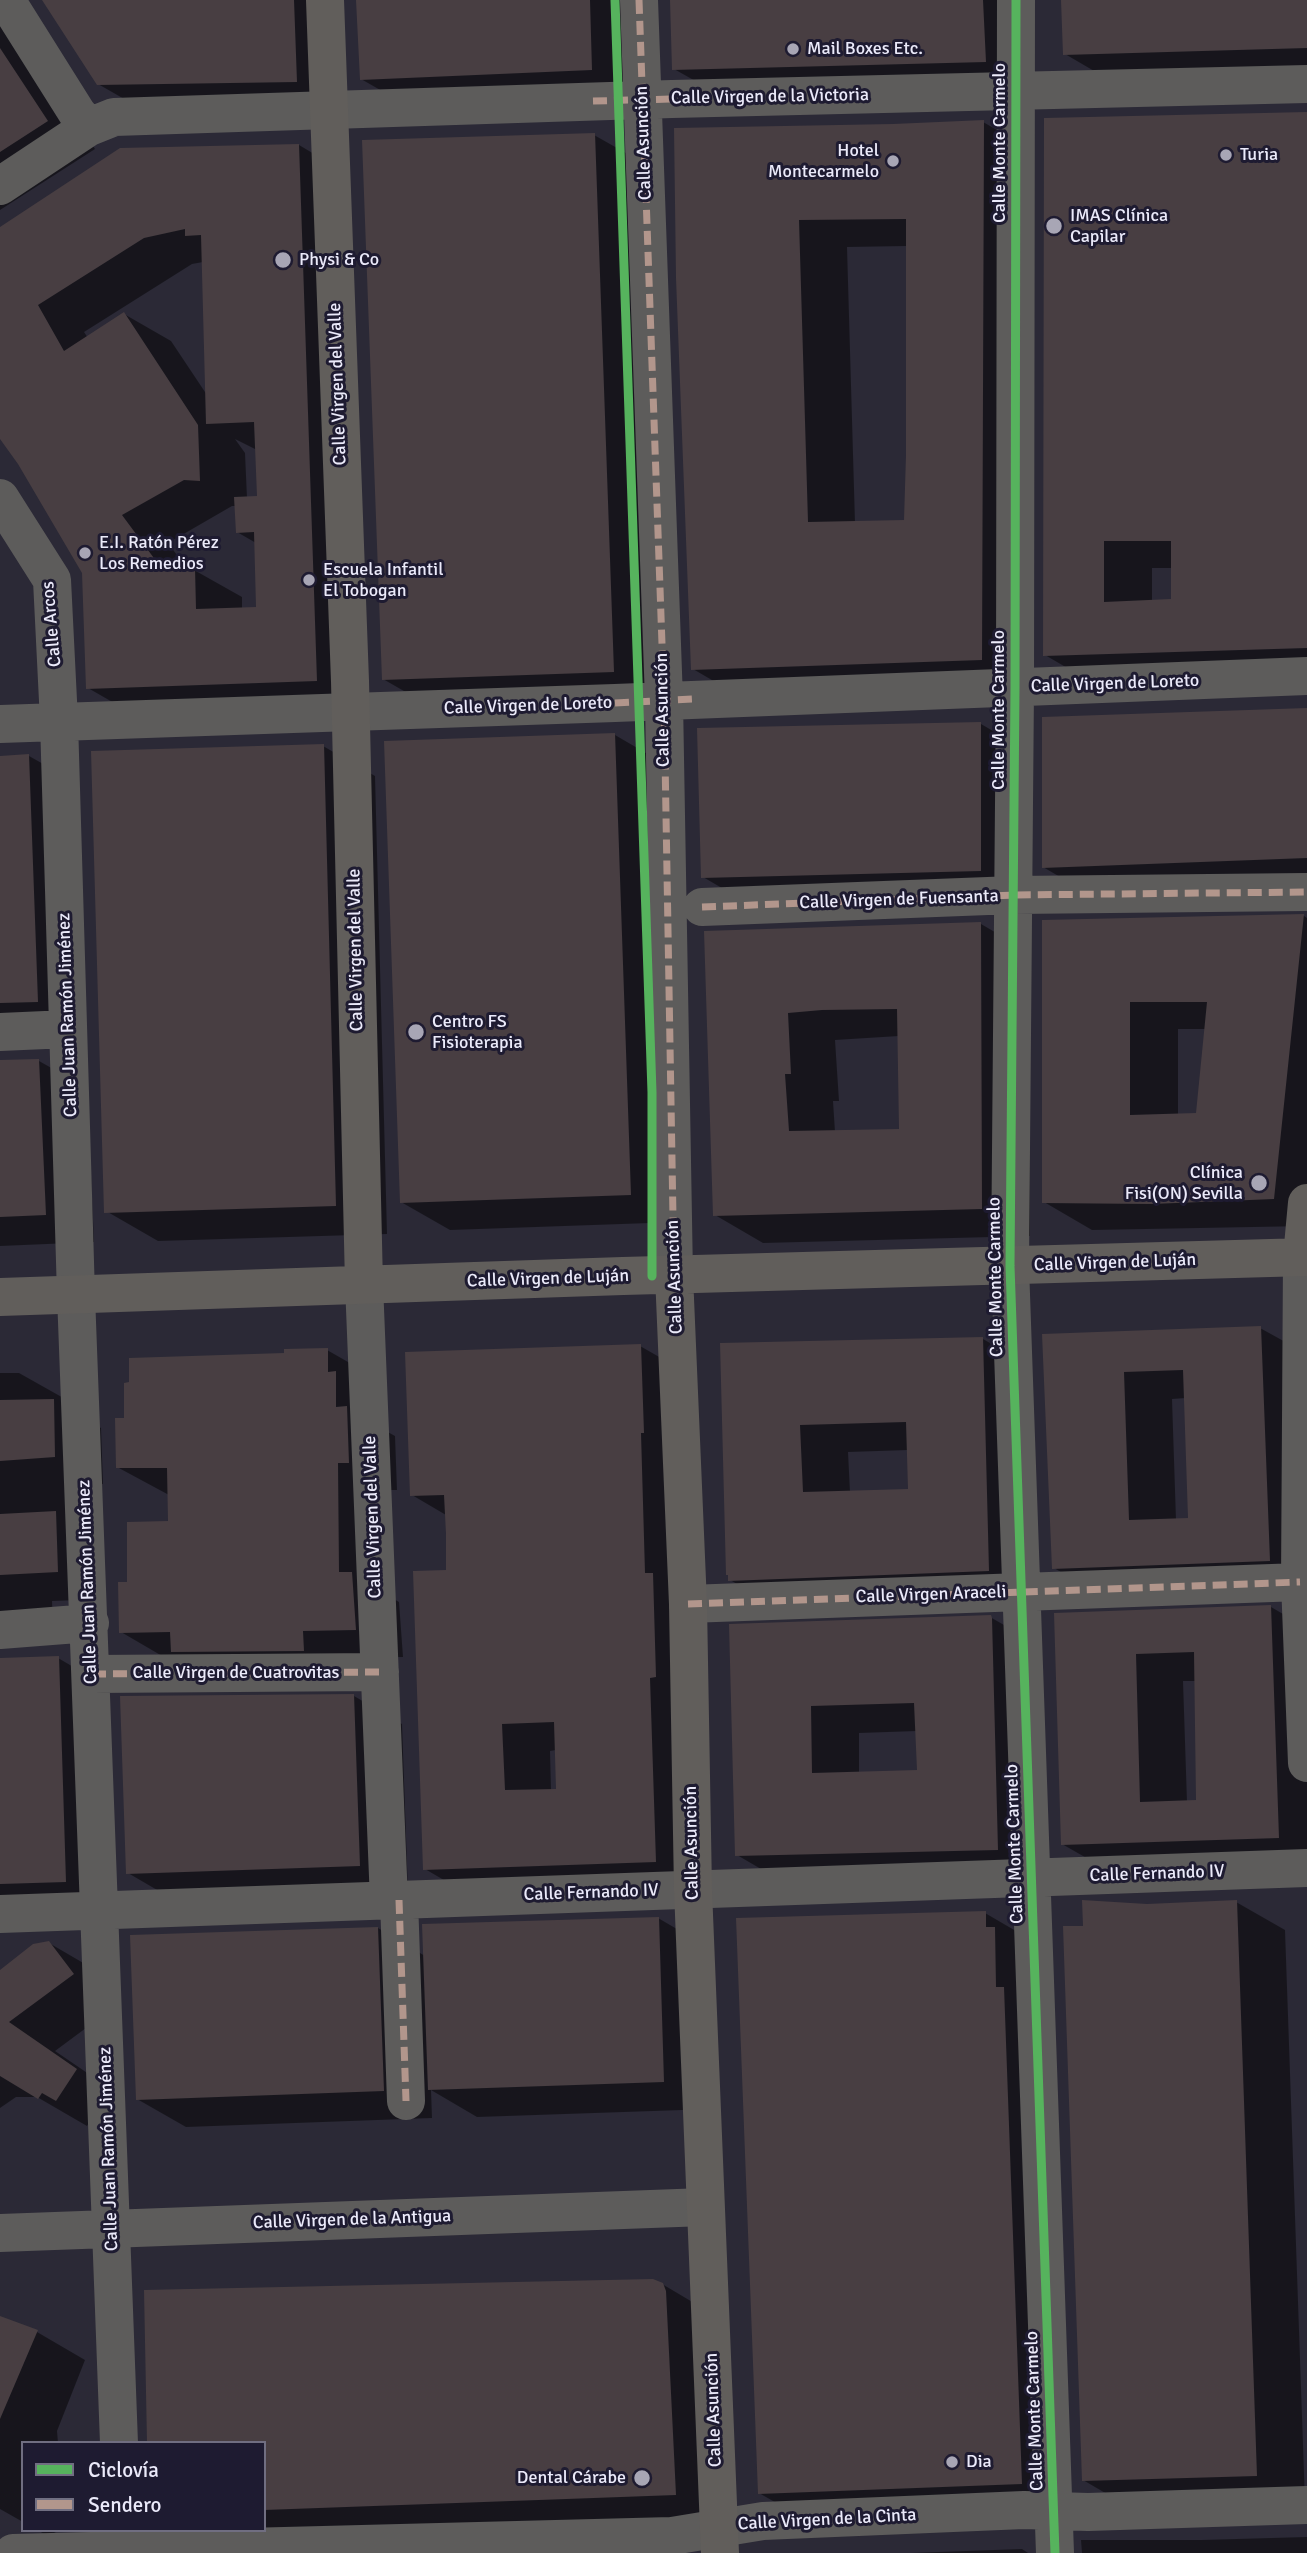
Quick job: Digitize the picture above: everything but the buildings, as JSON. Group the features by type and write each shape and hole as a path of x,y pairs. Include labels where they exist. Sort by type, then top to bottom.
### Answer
{"street":[{"path":"6,0 77,113 89,127"},
{"name":"Calle Virgen del Valle","path":"325,0 351,713 364,1284 380,1672 406,2101"},
{"name":"Calle Asunción","path":"639,0 664,700 674,1275 688,1604 693,1890 720,2540"},
{"name":"Calle Monte Carmelo","path":"1016,0 1015,688 1010,1266 1055,2553"},
{"name":"Calle Virgen de la Victoria","path":"0,186 89,127 114,117 642,100 1307,84"},
{"name":"Calle Arcos","path":"0,498 52,580 58,721"},
{"name":"Calle Virgen de Loreto","path":"0,724 1307,676"},
{"name":"Calle Juan Ramón Jiménez","path":"58,721 76,1295 120,2441"},
{"name":"Calle Virgen de Fuensanta","path":"702,907 1014,895 1307,892"},
{"path":"0,1032 68,1029"},
{"path":"1307,1203 1304,1257 1303,1606 1307,1763"},
{"name":"Calle Virgen de Luján","path":"0,1297 1304,1257"},
{"name":"Calle Virgen Araceli","path":"688,1604 1023,1592 1303,1606"},
{"path":"0,1630 90,1623"},
{"name":"Calle Virgen de Cuatrovitas","path":"92,1674 380,1672"},
{"name":"Calle Fernando IV","path":"0,1914 1307,1868"},
{"name":"Calle Virgen de la Antigua","path":"0,2233 705,2207"},
{"name":"Calle Virgen de la Cinta","path":"13,2553 123,2544 672,2536 720,2540 763,2521 1053,2510 1088,2512 1307,2505"}],"marked path":[{"path":"639,0 664,700 674,1275"},
{"path":"593,101 672,99"},
{"path":"615,703 694,699"},
{"path":"702,907 1014,895 1307,892"},
{"path":"688,1604 1300,1582"},
{"path":"92,1674 380,1672"},
{"path":"399,1900 406,2101"}],"cycle path":[{"path":"615,0 652,1092 652,1276"},
{"path":"1016,0 1015,688 1010,1266 1055,2553"}],"place":[{"name":"Mail Boxes Etc.","path":"793,49"},
{"name":"Turia","path":"1226,155"},
{"name":"Hotel Montecarmelo","path":"893,161"},
{"name":"IMAS Clínica Capilar","path":"1054,226"},
{"name":"Physi & Co","path":"283,260"},
{"name":"E.I. Ratón Pérez Los Remedios","path":"85,553"},
{"name":"Escuela Infantil El Tobogan","path":"309,580"},
{"name":"Centro FS Fisioterapia","path":"416,1032"},
{"name":"Clínica Fisi(ON) Sevilla","path":"1259,1183"},
{"name":"Dia","path":"952,2462"},
{"name":"Dental Cárabe","path":"642,2478"}]}
